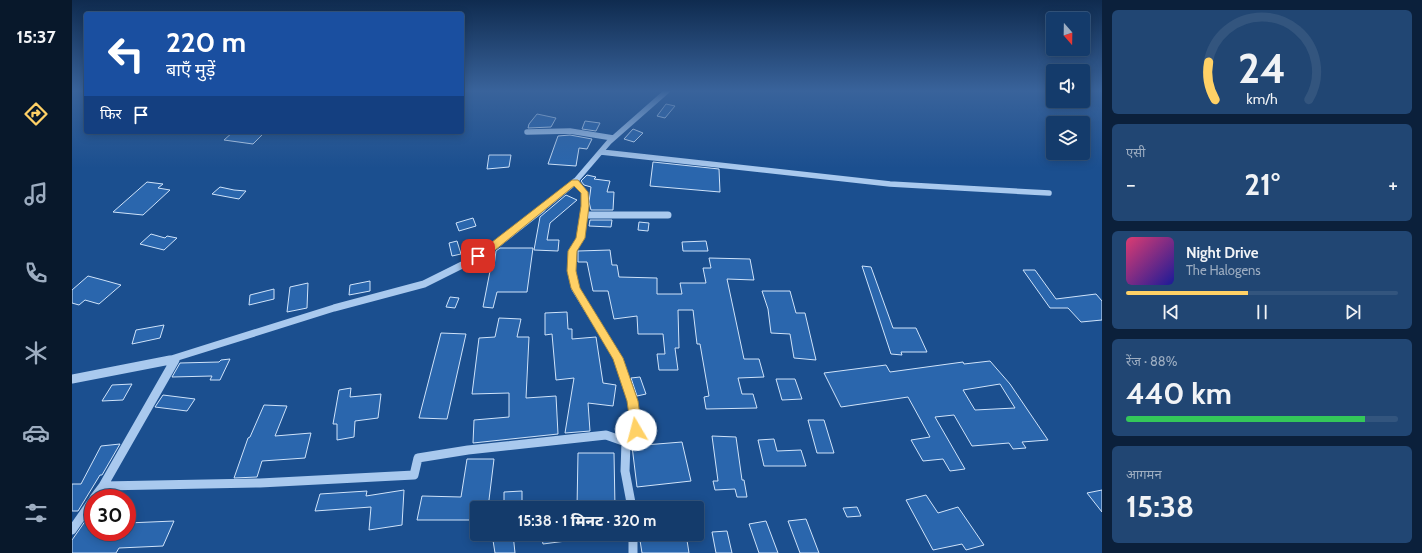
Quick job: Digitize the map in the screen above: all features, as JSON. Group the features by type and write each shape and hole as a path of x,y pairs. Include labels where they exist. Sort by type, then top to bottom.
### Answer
{"street":[{"path":"72,379 176,358 334,308 424,284 486,253 575,181 613,138 637,117"},
{"path":"527,132 570,132 613,138"},
{"path":"601,152 890,184 1049,193"},
{"path":"575,181 584,192 584,215 580,238 572,251 572,271 575,288 618,358 632,401 636,430 626,442 625,471 631,501"},
{"path":"584,215 668,215"},
{"path":"101,489 176,358"},
{"path":"103,486 260,483 414,475 418,458 463,450 606,435 626,442"},
{"path":"72,530 84,513"},
{"path":"633,541 633,553"}],"building":[{"path":"535,117 556,118 551,127 528,128 529,124"},
{"path":"585,121 600,123 596,131 582,129"},
{"path":"633,129 643,133 634,142 624,139"},
{"path":"231,134 263,134 253,144 224,140"},
{"path":"570,135 592,139 587,149 579,148 576,166 548,164 558,136"},
{"path":"489,155 511,155 509,167 487,169"},
{"path":"653,162 719,169 720,192 650,186"},
{"path":"587,175 596,177 594,179 610,181 607,192 614,192 613,210 591,210 589,202 591,187 584,185 581,181"},
{"path":"147,182 163,184 158,188 170,190 143,215 113,212"},
{"path":"220,187 246,191 239,199 212,194"},
{"path":"566,195 577,200 550,223 547,240 559,240 558,251 534,250 540,217"},
{"path":"473,218 476,226 459,231 456,223"},
{"path":"590,220 612,220 611,227 589,226"},
{"path":"639,222 649,223 648,231 638,230"},
{"path":"151,234 165,238 167,236 177,238 164,250 140,244"},
{"path":"457,241 461,254 452,256 449,243"},
{"path":"706,241 708,251 683,251 682,242"},
{"path":"500,248 533,248 527,292 497,292 493,308 483,307 491,266 494,266 496,251"},
{"path":"610,250 612,265 617,265 619,277 657,278 657,294 682,294 680,283 706,283 703,268 711,268 709,258 750,259 754,280 727,279 744,359 759,359 764,377 738,378 742,394 753,394 757,408 706,409 704,397 709,396 700,344 697,344 693,310 678,310 679,348 675,348 678,370 659,370 657,354 665,354 663,334 638,334 637,316 614,319 608,291 593,291 587,262 578,262 578,251"},
{"path":"862,266 871,267 893,328 916,328 927,352 901,352 902,355 891,354"},
{"path":"1023,270 1035,270 1056,299 1096,294 1102,301 1102,320 1081,322 1068,308 1050,308"},
{"path":"88,276 121,285 99,304 85,300 79,305 72,303 72,290"},
{"path":"370,281 370,291 349,295 350,285"},
{"path":"308,283 307,308 287,312 290,287"},
{"path":"274,289 274,299 249,305 250,295"},
{"path":"762,291 790,291 796,313 805,313 816,360 794,358 790,334 771,333 768,309"},
{"path":"450,297 459,298 455,308 446,307"},
{"path":"567,312 568,329 572,329 572,339 596,337 603,383 616,385 613,406 588,403 590,431 565,433 574,378 556,380 552,334 545,335 545,313"},
{"path":"499,318 521,319 517,337 529,337 526,398 556,396 558,434 473,443 474,420 509,417 509,393 472,394 479,338 495,337"},
{"path":"164,325 160,338 132,344 136,330"},
{"path":"441,333 466,334 447,419 419,418"},
{"path":"230,359 220,380 210,380 212,376 172,377 180,363 219,362 221,360"},
{"path":"990,361 1010,384 1048,440 1022,442 1026,448 1013,449 1009,443 972,446 954,415 935,417 965,469 950,471 943,459 923,461 911,440 930,437 908,397 841,407 824,373 886,365 890,372 963,362 964,364","holes":["1000,384 1015,408 975,410 963,390"]},
{"path":"640,377 646,394 637,396 631,378"},
{"path":"776,379 795,379 802,399 782,400"},
{"path":"132,384 123,400 102,401 112,385"},
{"path":"351,388 350,397 381,394 378,418 355,421 354,437 337,440 337,424 333,424 339,390"},
{"path":"163,395 195,399 187,411 155,407"},
{"path":"264,405 287,406 275,436 311,433 305,458 262,461 257,477 234,478 248,438 250,437"},
{"path":"808,420 824,420 834,453 817,453"},
{"path":"712,436 736,437 742,480 744,480 747,497 737,497 735,489 715,490 713,481 718,481"},
{"path":"774,439 777,451 801,450 806,466 764,466 758,440"},
{"path":"682,442 691,481 637,487 632,446"},
{"path":"120,444 102,475 100,475 91,489 84,489 84,501 78,511 72,511 72,484 81,484 101,446"},
{"path":"578,453 614,453 615,501 577,501"},
{"path":"467,459 494,459 489,501 470,501 470,520 417,520 422,496 461,497"},
{"path":"404,490 402,525 369,530 371,507 315,511 320,494 367,491 366,496"},
{"path":"1102,490 1102,512 1087,493"},
{"path":"522,491 522,501 504,501 504,492"},
{"path":"926,495 938,513 958,507 984,545 966,550 962,544 933,550 906,500"},
{"path":"857,507 861,516 847,517 843,508"},
{"path":"806,519 819,553 800,553 788,521"},
{"path":"174,521 163,546 119,548 116,553 72,553 72,540 84,523 84,541 136,541 136,523"},
{"path":"766,521 778,553 759,553 749,524"},
{"path":"727,531 732,553 716,553 712,532"},
{"path":"493,541 514,541 515,553 495,553"},
{"path":"542,541 566,541 543,544"},
{"path":"640,541 687,541 689,553 642,553"}],"route":[{"path":"478,256 486,253 575,181 584,192 585,206 580,238 572,251 572,271 575,288 618,358 632,401 636,430"}]}
